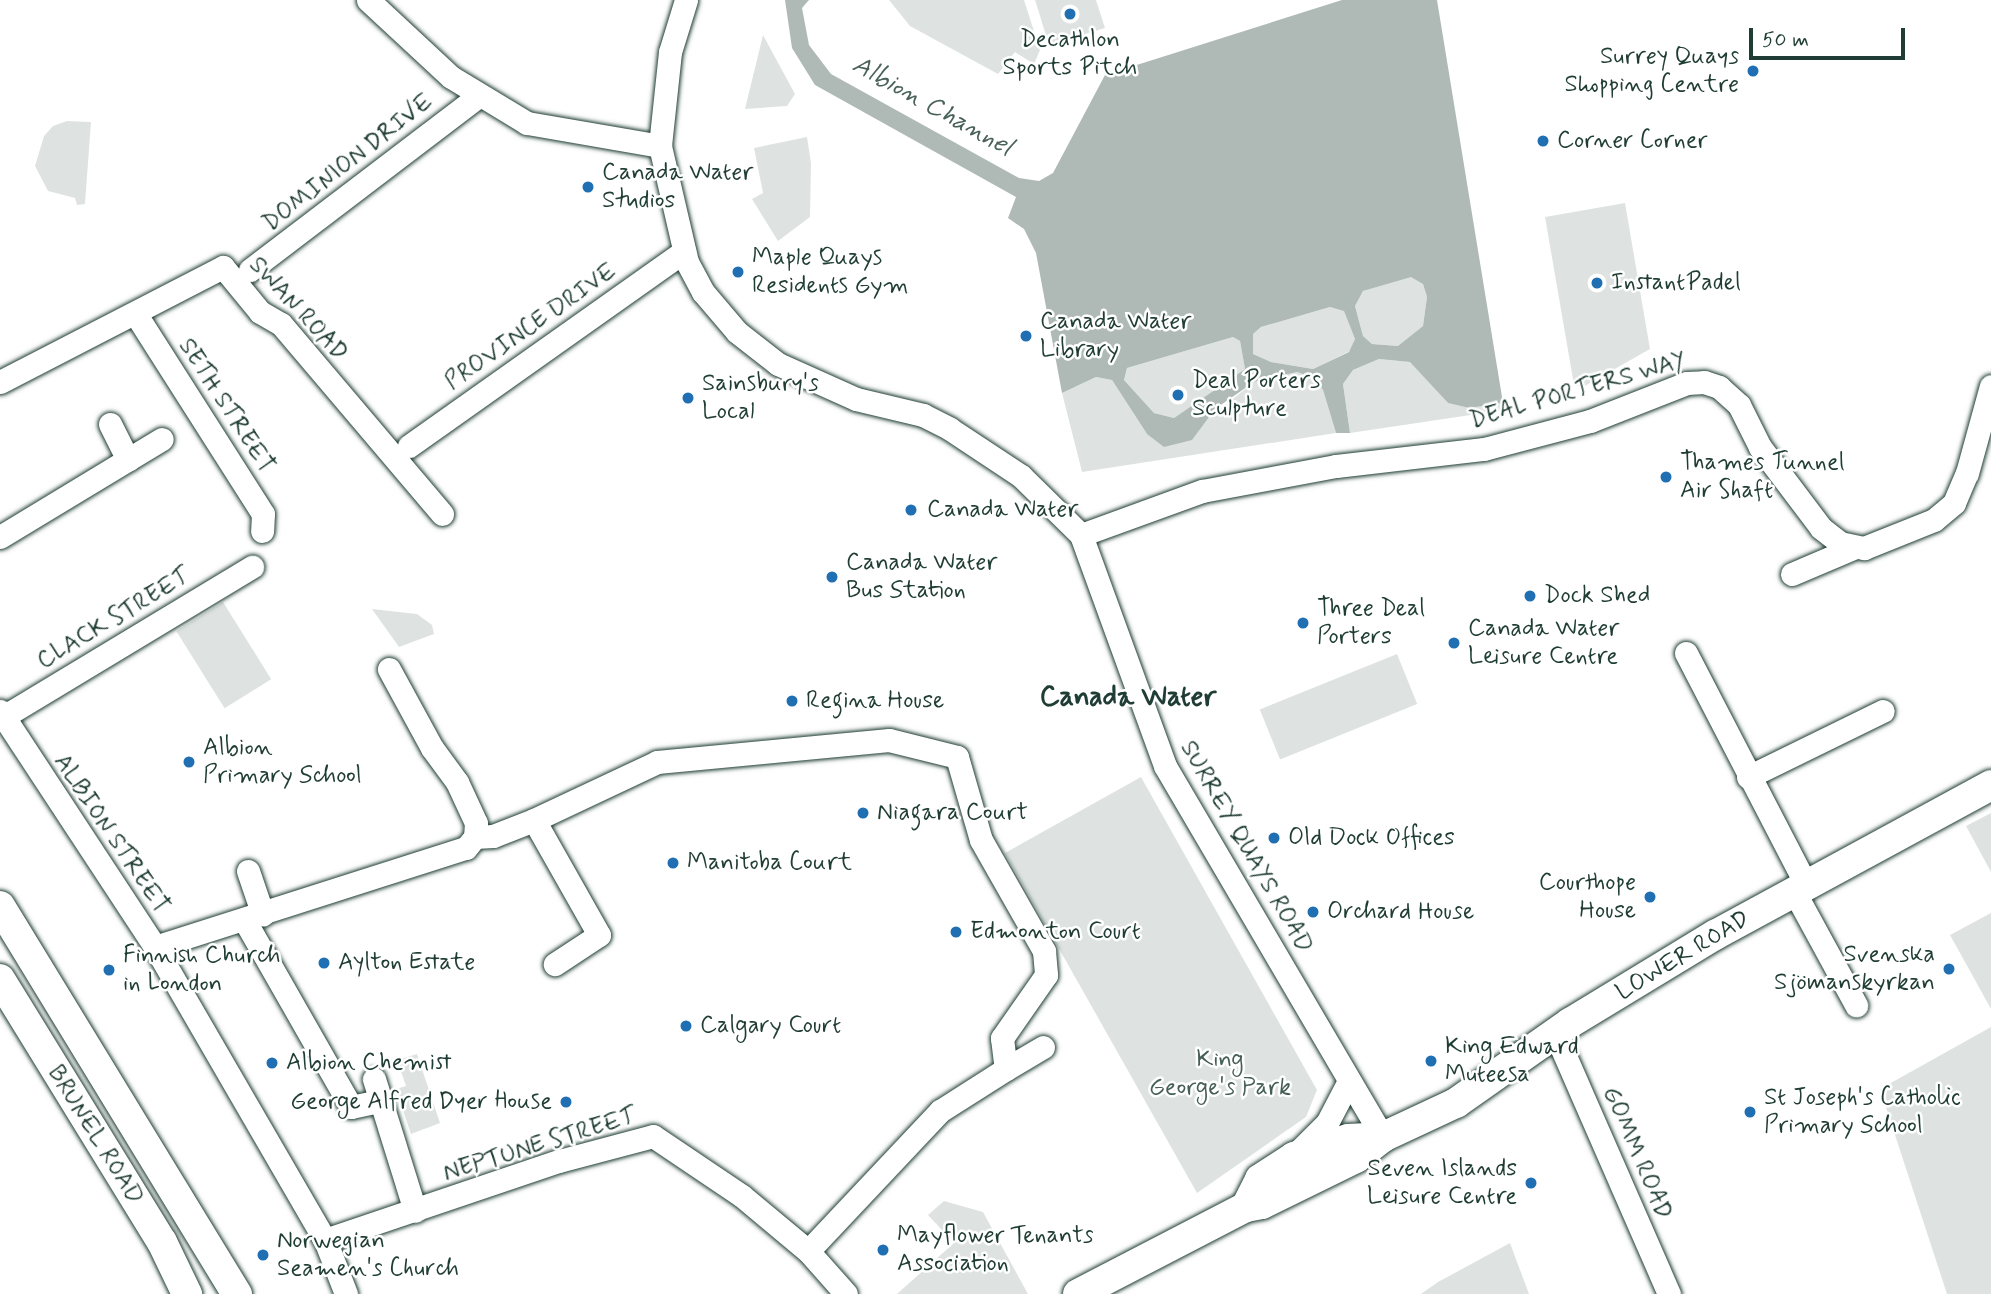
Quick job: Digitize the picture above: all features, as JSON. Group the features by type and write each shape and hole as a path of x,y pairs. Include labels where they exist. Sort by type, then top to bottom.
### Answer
{"main road":[{"name":"LOWER ROAD","path":"1383,1138 1456,1103 1555,1033 1801,890 1991,785"},
{"path":"0,906 237,1294"},
{"name":"BRUNEL ROAD","path":"0,979 162,1242 185,1293"},
{"path":"1246,1207 1260,1179 1294,1157 1348,1139 1383,1138"},
{"path":"1078,1294 1246,1207 1262,1204 1356,1158 1383,1138"}],"street":[{"path":"368,0 478,96 527,122 660,146"},
{"name":"SURREY QUAYS ROAD","path":"686,0 670,52 660,146 684,251 703,292 720,314 778,363 846,396 923,415 950,429 1021,476 1081,535 1164,766 1383,1138"},
{"name":"DOMINION DRIVE","path":"250,271 478,96"},
{"name":"PROVINCE DRIVE","path":"409,446 684,251"},
{"name":"SWAN ROAD","path":"0,382 223,267 260,312 281,324 442,514"},
{"name":"SETH STREET","path":"135,313 196,425 263,514 262,531"},
{"name":"DEAL PORTERS WAY","path":"1081,535 1202,491 1336,466 1483,449 1590,421 1687,383 1704,382 1719,387 1739,405 1760,447 1821,528 1853,548"},
{"path":"1792,574 1853,548 1934,520 1954,503 1968,473 1991,386"},
{"path":"110,424 128,460"},
{"path":"0,537 162,439"},
{"name":"CLACK STREET","path":"2,714 252,567"},
{"path":"1686,653 1857,1005"},
{"path":"155,947 254,918 466,848 475,837 476,823 457,782 432,748 389,669"},
{"path":"1748,777 1883,711"},
{"name":"ALBION STREET","path":"2,714 155,947 325,1240 346,1294"},
{"path":"475,837 503,832 534,820 657,762 889,740 957,757 981,840 1048,962 1042,983 1002,1038 1006,1069"},
{"path":"534,820 599,935 555,964"},
{"path":"247,871 254,918 351,1107 380,1101"},
{"name":"GOMM ROAD","path":"1555,1033 1669,1294"},
{"path":"808,1251 940,1111 1043,1047"},
{"path":"374,1079 415,1211"},
{"path":"1294,1157 1326,1123 1349,1081"},
{"name":"NEPTUNE STREET","path":"325,1240 559,1161 653,1136 742,1196 808,1251 846,1294"}],"green space":[{"path":"889,0 1024,0 1040,50 1034,64 1015,52 998,74 910,26"},
{"name":"Decathlon Sports Pitch","path":"1035,0 1096,0 1105,28 1049,45"},
{"path":"763,35 795,94 787,106 745,109"},
{"path":"67,121 91,122 85,204 77,205 75,198 48,191 35,166 44,136 53,126"},
{"path":"807,137 811,163 810,217 778,241 752,199 763,193 754,148"},
{"name":"InstantPadel","path":"1625,203 1650,349 1583,387 1574,385 1545,217"},
{"path":"1411,276 1423,284 1427,297 1423,326 1399,346 1372,344 1363,336 1355,306 1363,291"},
{"path":"1330,307 1344,310 1355,339 1350,351 1313,369 1271,362 1253,354 1253,334 1261,327"},
{"path":"1233,337 1240,341 1245,369 1174,418 1154,413 1124,380 1127,368"},
{"path":"1379,359 1411,362 1448,403 1469,408 1503,403 1504,410 1350,433 1343,384 1353,370"},
{"path":"1297,372 1314,378 1323,390 1336,433 1082,472 1062,393 1096,377 1112,380 1147,434 1205,421 1254,382"},
{"path":"223,602 271,679 225,708 176,631"},
{"path":"372,609 417,614 432,625 434,634 399,647"},
{"path":"1397,654 1417,704 1280,760 1260,709"},
{"name":"King George's Park","path":"1141,777 1317,1090 1306,1117 1197,1193 1005,853"},
{"path":"1991,813 1991,872 1966,826"},
{"path":"1991,913 1991,1009 1950,935"},
{"path":"1991,1027 1991,1294 1947,1294 1880,1089"},
{"path":"417,1054 440,1123 411,1134 396,1089 406,1086 397,1060"},
{"path":"944,1201 983,1212 1028,1294 897,1294 954,1243 928,1215"},
{"path":"1510,1243 1529,1294 1421,1294 1438,1282"}],"shaded area":[{"path":"785,0 809,0 802,8 809,45 831,74 1019,178 1039,181 1053,173 1105,75 1342,0 1437,0 1503,403 1469,408 1448,403 1410,362 1379,359 1353,370 1343,384 1350,433 1336,433 1323,390 1314,378 1297,372 1254,382 1215,409 1192,440 1164,447 1147,434 1112,380 1096,377 1062,393 1036,253 1024,229 1008,218 1016,197 815,85 792,48","holes":["1411,277 1423,284 1427,297 1423,326 1398,346 1372,344 1363,336 1355,306 1363,291","1330,307 1344,311 1355,339 1349,352 1313,369 1271,362 1253,354 1253,334 1261,327","1233,337 1240,341 1245,369 1174,418 1154,413 1124,380 1127,368"]}],"place":[{"name":"Decathlon Sports Pitch","path":"1070,14"},
{"name":"Surrey Quays Shopping Centre","path":"1753,71"},
{"name":"Corner Corner","path":"1543,141"},
{"name":"Canada Water Studios","path":"588,187"},
{"name":"Maple Quays Residents Gym","path":"738,272"},
{"name":"InstantPadel","path":"1597,283"},
{"name":"Canada Water Library","path":"1026,336"},
{"name":"Deal Porters Sculpture","path":"1178,395"},
{"name":"Sainsbury's Local","path":"688,398"},
{"name":"Thames Tunnel Air Shaft","path":"1666,477"},
{"name":"Canada Water","path":"911,510"},
{"name":"Canada Water Bus Station","path":"832,577"},
{"name":"Dock Shed","path":"1530,596"},
{"name":"Three Deal Porters","path":"1303,623"},
{"name":"Canada Water Leisure Centre","path":"1454,643"},
{"name":"Regina House","path":"792,701"},
{"name":"Albion Primary School","path":"189,762"},
{"name":"Niagara Court","path":"863,813"},
{"name":"Old Dock Offices","path":"1274,838"},
{"name":"Manitoba Court","path":"673,863"},
{"name":"Courthope House","path":"1650,897"},
{"name":"Orchard House","path":"1313,912"},
{"name":"Edmonton Court","path":"956,932"},
{"name":"Aylton Estate","path":"324,963"},
{"name":"Svenska Sjömanskyrkan","path":"1949,969"},
{"name":"Finnish Church in London","path":"109,970"},
{"name":"Calgary Court","path":"686,1026"},
{"name":"King Edward Muteesa","path":"1431,1061"},
{"name":"Albion Chemist","path":"272,1063"},
{"name":"George Alfred Dyer House","path":"566,1102"},
{"name":"St Joseph's Catholic Primary School","path":"1750,1112"},
{"name":"Seven Islands Leisure Centre","path":"1531,1183"},
{"name":"Mayflower Tenants Association","path":"883,1250"},
{"name":"Norwegian Seamen's Church","path":"263,1255"}],"district":[{"name":"Canada Water","path":"1128,698"}],"water label":[{"name":"Albion Channel","path":"932,107"}]}
